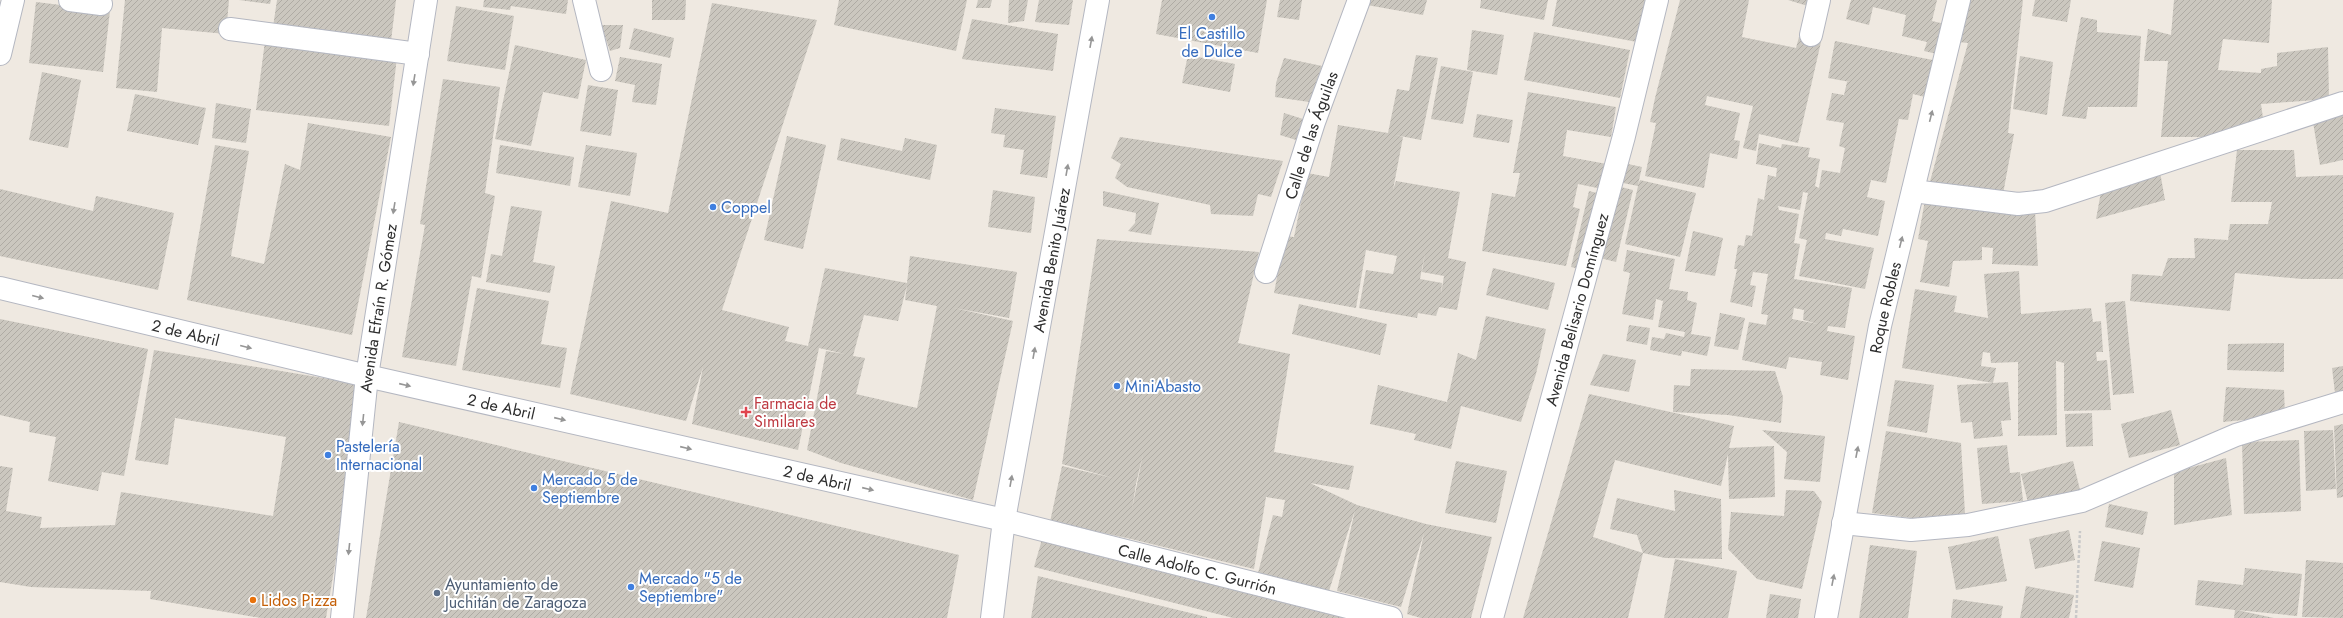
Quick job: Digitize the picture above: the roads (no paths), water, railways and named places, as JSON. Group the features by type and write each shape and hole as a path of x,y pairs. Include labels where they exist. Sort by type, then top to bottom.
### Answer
{"street":[{"path":"0,54 13,0"},
{"path":"70,0 101,4"},
{"name":"Avenida Efraín R. Gómez","path":"342,618 367,376 426,0"},
{"path":"584,0 601,70"},
{"name":"Avenida Benito Juárez","path":"992,618 1004,520 1098,0"},
{"name":"Calle de las Águilas","path":"1266,272 1314,122 1359,0"},
{"name":"Avenida Belisario Domínguez","path":"1492,618 1624,136 1657,0"},
{"path":"1811,35 1819,0"},
{"name":"Roque Robles","path":"1826,618 1880,326 1959,0"},
{"path":"230,29 418,54"},
{"path":"1913,191 2018,204 2045,201 2343,103"},
{"name":"2 de Abril","path":"0,288 367,376 1004,520"},
{"path":"1843,523 1911,530 1968,526 2082,501 2236,435 2343,402"},
{"name":"Calle Adolfo C. Gurrión","path":"1004,520 1391,618"}],"place":[{"name":"El Castillo de Dulce","path":"1212,17"},
{"name":"Coppel","path":"713,207"},
{"name":"MiniAbasto","path":"1117,386"},
{"name":"Farmacia de Similares","path":"746,412"},
{"name":"Pastelería Internacional","path":"328,455"},
{"name":"Mercado 5 de Septiembre","path":"534,488"},
{"name":"Mercado \"5 de Septiembre\"","path":"631,587"},
{"name":"Ayuntamiento de Juchitán de Zaragoza","path":"437,593"},
{"name":"Lidos Pizza","path":"253,600"}]}
